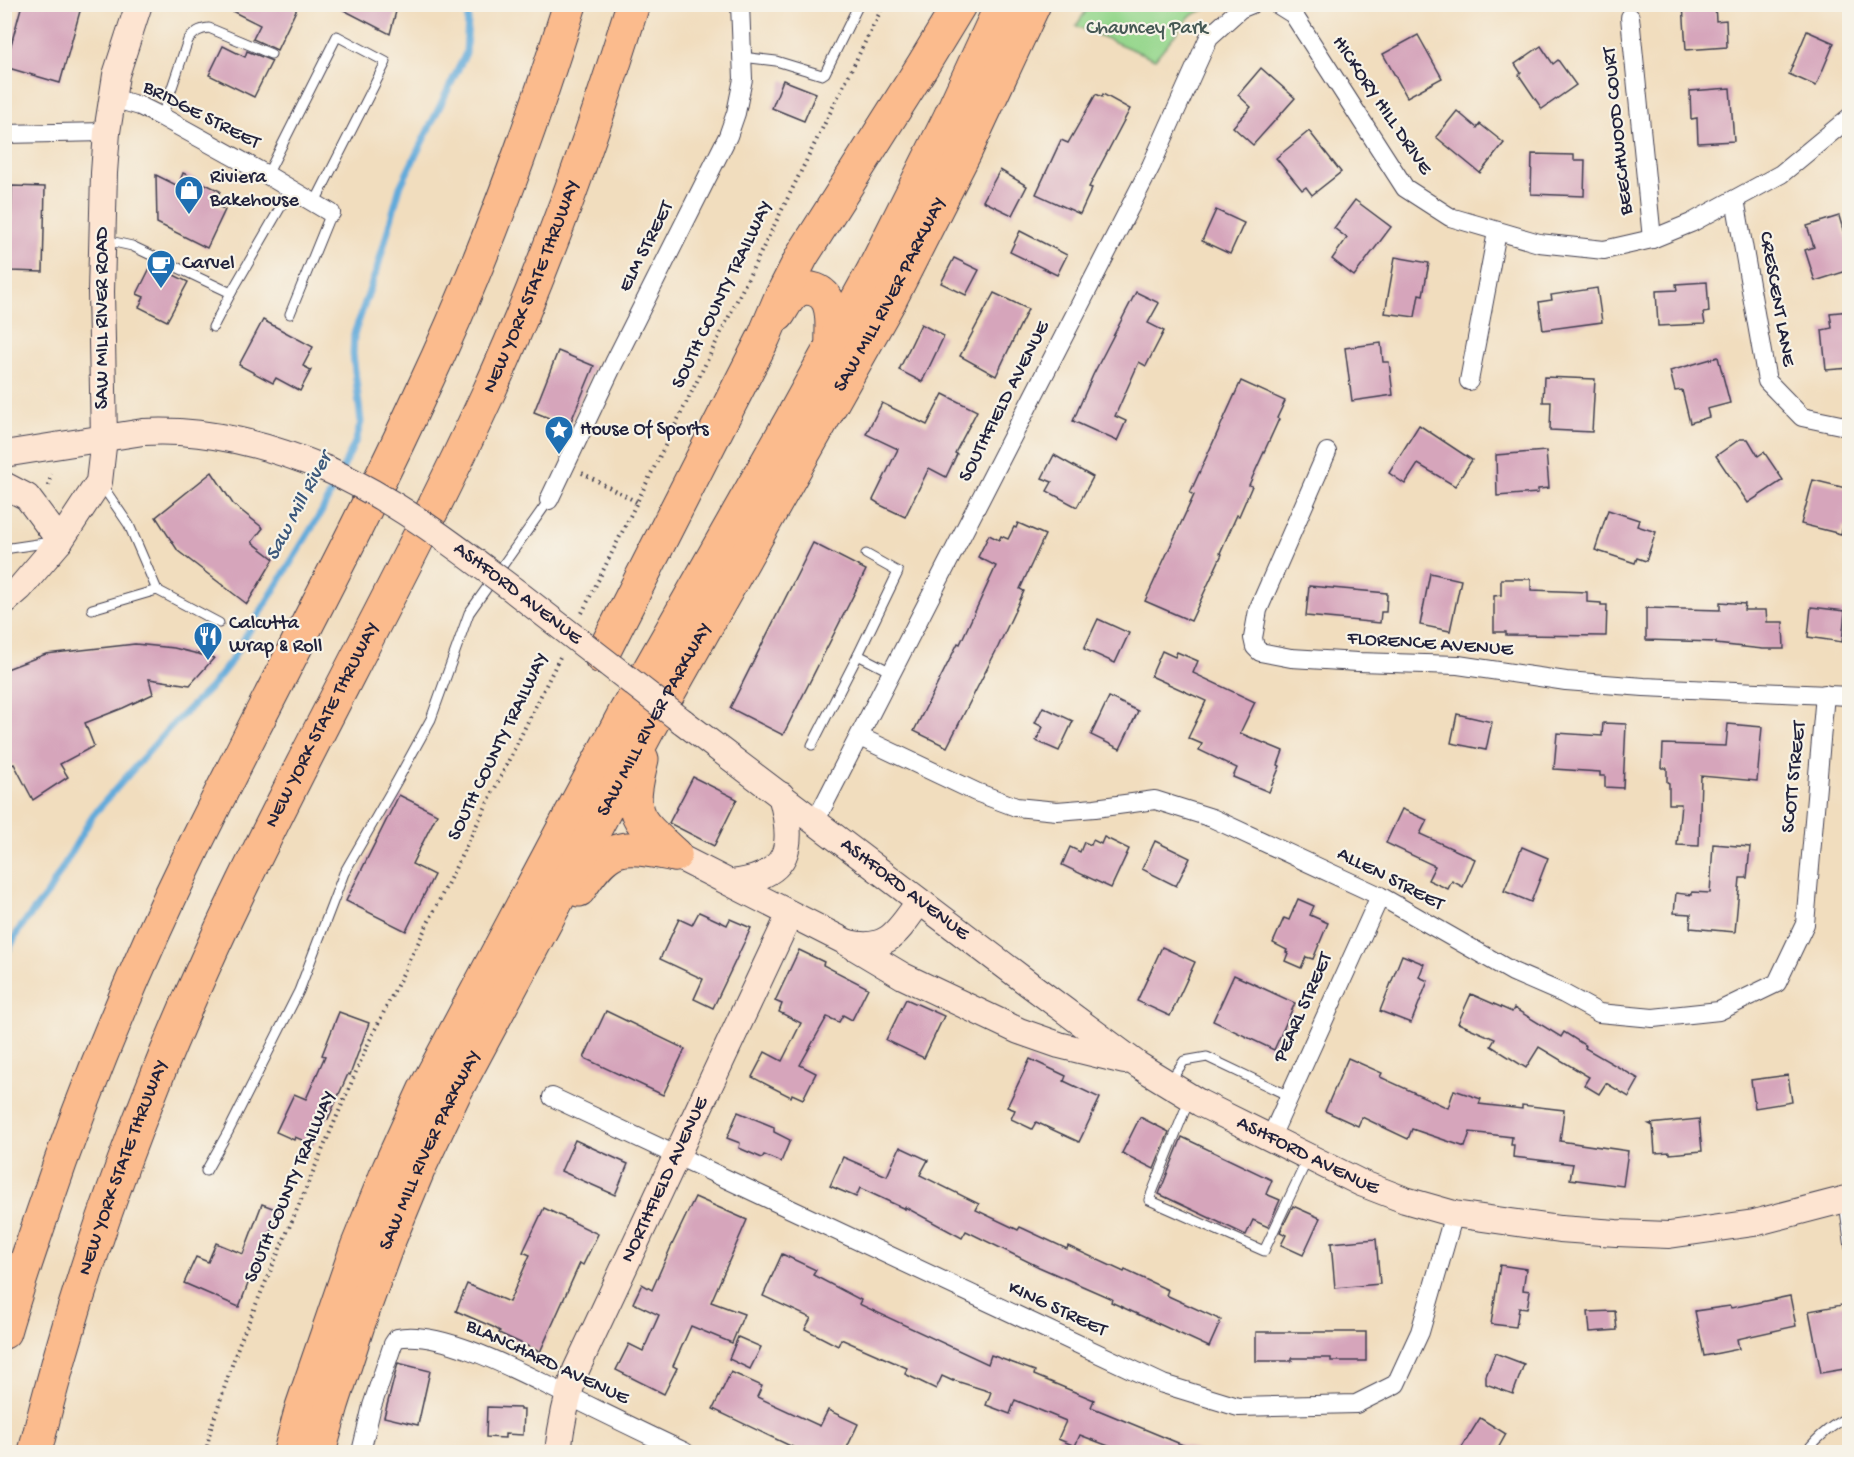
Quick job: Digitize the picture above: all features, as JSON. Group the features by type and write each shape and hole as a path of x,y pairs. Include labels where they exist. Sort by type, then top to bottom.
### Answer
{"highway":[{"path":"4,1332 61,1161 122,1002 193,849 423,391 490,236 520,156 570,4"},
{"name":"NEW YORK STATE THRUWAY","path":"35,1452 84,1278 137,1128 172,1040 243,884 427,519 491,386 530,296 581,163 633,4"},
{"path":"607,645 764,337 802,256 960,4"},
{"name":"SAW MILL RIVER PARKWAY","path":"290,1452 302,1407 357,1246 424,1091 623,716 832,347 916,188 1002,4"},
{"name":"SAW MILL RIVER PARKWAY","path":"319,1452 358,1325 387,1245 424,1157 454,1094 650,726 889,302 965,152 1034,4"},
{"path":"764,337 796,291 812,289 825,295 829,302 832,347"},
{"path":"650,726 636,784 635,805 640,823 675,855"},
{"path":"494,1018 592,869 601,860 610,852 631,848 675,855"}],"main road":[{"name":"SAW MILL RIVER ROAD","path":"4,602 20,588 60,540 99,482 104,438 101,292 107,132 116,75 139,4"},
{"name":"ASHFORD AVENUE","path":"4,454 162,430 196,434 267,447 329,470 389,501 607,645 682,721 1138,1065 1179,1091 1270,1139 1381,1191 1454,1214 1560,1229 1670,1235 1754,1223 1846,1199"},
{"path":"4,485 27,496 60,540"},
{"path":"731,883 764,875 773,869 785,854 789,834 781,795"},
{"path":"675,855 846,942 903,976 1019,1031 1059,1045 1138,1065"},
{"path":"846,942 865,946 883,943 898,931 920,902"},
{"name":"NORTHFIELD AVENUE","path":"558,1452 560,1430 576,1370 790,914"}],"street":[{"name":"ELM STREET","path":"549,500 614,363 728,136 741,93 740,4"},
{"name":"HICKORY HILL DRIVE","path":"1277,4 1293,14 1405,188 1450,217 1539,243 1604,250 1652,239 1690,223 1781,174 1850,117"},
{"name":"SOUTHFIELD AVENUE","path":"816,822 1151,166 1209,37 1246,7"},
{"name":"BEECHWOOD COURT","path":"1630,17 1652,239"},
{"name":"BRIDGE STREET","path":"112,98 140,106 162,117 331,213"},
{"path":"4,134 107,132"},
{"name":"CRESCENT LANE","path":"1735,199 1767,381 1802,417 1850,427"},
{"path":"1469,381 1497,232"},
{"name":"FLORENCE AVENUE","path":"1327,452 1258,610 1253,638 1255,647 1260,652 1347,662 1458,665 1566,681 1644,687 1850,696"},
{"name":"SCOTT STREET","path":"1809,863 1826,694"},
{"name":"ALLEN STREET","path":"860,737 976,792 1016,807 1057,811 1155,800 1212,818 1380,896 1513,972 1599,1012 1653,1018 1719,1011 1777,983 1805,924 1809,863"},
{"name":"PEARL STREET","path":"1270,1139 1380,896"},
{"name":"KING STREET","path":"552,1097 1163,1384 1238,1407 1356,1404 1395,1384 1420,1332 1454,1214"},
{"name":"BLANCHARD AVENUE","path":"361,1452 372,1406 393,1344 397,1338 424,1336 441,1340 525,1374 685,1452"}],"lane":[{"path":"742,57 776,61 822,75 859,4"},
{"path":"162,117 188,40 195,32 202,28 209,28 271,54"},
{"path":"267,175 337,36 386,62 315,202"},
{"path":"213,327 291,189"},
{"path":"290,314 331,213"},
{"path":"102,240 132,246 231,293"},
{"path":"99,482 129,525 157,590 219,623"},
{"path":"206,1171 299,991 344,873 398,781 430,719 469,613 549,500"},
{"path":"4,549 60,540"},
{"path":"812,746 898,572 866,554"},
{"path":"92,609 157,590"},
{"path":"858,655 893,673"},
{"path":"1289,1096 1208,1057 1184,1062 1179,1091 1149,1200 1264,1251 1308,1158"},
{"path":"1846,1199 1850,1248"},
{"path":"1806,1452 1833,1426 1850,1416"}],"path":[{"name":"SOUTH COUNTY TRAILWAY","path":"579,619 885,4"},
{"path":"566,464 637,502"},
{"name":"SOUTH COUNTY TRAILWAY","path":"206,1452 210,1431 239,1344 368,1044 563,651"}],"green space":[{"name":"Chauncey Park","path":"1090,5 1214,5 1190,16 1155,59 1076,26"}],"building":[{"path":"22,4 82,4 60,83 5,67"},
{"path":"218,4 299,4 277,50 253,39 260,25"},
{"path":"332,4 398,4 390,34"},
{"path":"1683,4 1715,4 1716,21 1726,20 1727,47 1686,50"},
{"path":"1807,31 1834,43 1816,86 1789,74"},
{"path":"1418,35 1442,78 1407,97 1383,54"},
{"path":"223,46 245,57 247,51 272,61 254,97 209,75"},
{"path":"1541,46 1553,64 1558,60 1576,85 1542,109 1519,75 1521,73 1515,64"},
{"path":"1261,68 1295,98 1253,145 1233,127 1251,107 1238,95"},
{"path":"783,80 816,93 804,121 772,108"},
{"path":"1730,88 1734,141 1698,143 1697,118 1691,119 1690,91"},
{"path":"1096,94 1102,97 1103,94 1130,109 1089,187 1092,188 1080,214 1036,194 1061,140 1068,143"},
{"path":"1457,111 1477,128 1480,124 1504,143 1480,173 1436,137"},
{"path":"1309,131 1341,172 1312,195 1306,187 1302,190 1276,158"},
{"path":"1532,154 1574,155 1574,160 1585,160 1584,196 1531,194"},
{"path":"1000,170 1027,186 1012,215 983,201"},
{"name":"Riviera Bakehouse","path":"183,173 220,191 214,204 225,210 207,248 157,223 156,175 178,186"},
{"path":"12,186 45,187 43,272 10,271"},
{"path":"1355,200 1391,227 1354,276 1332,259 1347,238 1334,228"},
{"path":"1216,210 1244,223 1230,254 1202,241"},
{"path":"1839,216 1850,253 1850,270 1815,281 1805,250 1814,247 1807,226"},
{"path":"1020,231 1067,255 1057,275 1010,252"},
{"path":"1395,257 1429,263 1423,295 1419,294 1415,317 1385,313"},
{"path":"954,258 979,270 966,295 941,283"},
{"name":"Carvel","path":"152,264 188,282 167,321 139,307 144,297 137,294"},
{"path":"1707,282 1709,312 1703,313 1705,324 1658,326 1656,291 1677,290 1676,284"},
{"path":"1597,288 1602,322 1543,330 1539,302 1552,300 1551,295"},
{"path":"1136,292 1159,303 1148,323 1164,331 1146,366 1139,362 1115,416 1126,421 1117,441 1073,421 1093,375"},
{"path":"994,293 1028,309 996,376 960,356"},
{"path":"1850,311 1850,368 1826,370 1822,330 1832,328 1830,313"},
{"path":"263,320 313,347 303,366 311,370 300,391 276,378 273,383 239,365"},
{"path":"921,324 944,336 922,382 899,370"},
{"path":"1381,343 1383,362 1389,362 1393,395 1352,401 1345,348"},
{"path":"558,351 594,366 569,426 534,412"},
{"path":"1718,357 1730,403 1707,409 1709,417 1690,423 1682,390 1675,391 1670,371"},
{"path":"1544,377 1595,379 1592,432 1550,430 1551,402 1543,402"},
{"path":"1241,381 1285,401 1249,485 1252,486 1191,621 1145,601 1194,495 1190,493"},
{"path":"943,394 977,411 955,453 957,454 946,477 929,468 905,517 873,500 898,449 866,434 882,403 927,425"},
{"path":"1419,425 1472,460 1455,486 1418,464 1405,484 1389,473"},
{"path":"1740,439 1748,439 1758,456 1764,452 1783,480 1748,503 1716,456"},
{"path":"1546,451 1549,488 1538,489 1538,493 1497,496 1496,455"},
{"path":"1054,455 1093,477 1077,507 1047,491 1052,482 1042,478"},
{"path":"212,472 233,504 263,528 252,542 274,559 247,604 178,551 156,517"},
{"path":"1813,480 1850,489 1850,529 1843,527 1841,534 1801,524"},
{"path":"1608,510 1639,520 1637,526 1656,532 1646,561 1637,558 1635,563 1595,550"},
{"path":"1018,523 1045,535 1020,589 1024,591 947,747 914,731 958,643 960,644 996,566 978,557 989,535 999,540 1001,536 1008,539"},
{"path":"813,543 866,570 783,735 730,708"},
{"path":"1430,573 1461,580 1450,631 1420,625"},
{"path":"1501,579 1531,579 1531,590 1587,592 1587,602 1607,605 1606,636 1506,635 1506,632 1494,632 1494,596 1501,595"},
{"path":"1309,586 1387,593 1386,612 1381,612 1380,623 1306,616"},
{"path":"1720,602 1745,604 1744,610 1766,610 1767,622 1783,622 1784,649 1763,649 1716,644 1716,642 1646,640 1646,608 1720,610"},
{"path":"1811,607 1845,611 1842,642 1808,637"},
{"path":"1098,619 1129,633 1115,663 1084,649"},
{"path":"135,644 174,648 214,658 190,685 149,679 153,694 85,723 94,746 60,764 68,777 33,800 14,764 4,768 4,670 46,654"},
{"path":"1162,651 1175,657 1177,652 1198,661 1193,673 1255,702 1240,733 1283,751 1278,765 1280,766 1269,792 1233,777 1237,768 1199,750 1202,744 1188,738 1206,701 1151,676"},
{"path":"1109,697 1138,711 1120,749 1091,735"},
{"path":"1043,707 1073,721 1059,751 1036,741 1043,727 1035,723"},
{"path":"1457,714 1492,722 1486,750 1451,743"},
{"path":"1603,723 1626,724 1623,788 1605,787 1605,776 1600,776 1600,772 1554,769 1557,733 1602,736"},
{"path":"1728,724 1762,727 1757,781 1701,776 1699,846 1677,845 1681,804 1669,804 1667,768 1662,768 1663,744 1726,746"},
{"path":"693,777 737,799 714,846 669,823"},
{"path":"399,795 437,814 412,864 434,875 406,931 346,901"},
{"path":"1402,809 1427,820 1420,834 1475,859 1463,887 1452,881 1448,889 1428,880 1435,866 1386,843"},
{"path":"1104,837 1129,849 1111,888 1062,865 1070,847 1080,852 1084,842 1091,845 1093,840 1101,844"},
{"path":"1155,841 1190,858 1176,886 1142,869"},
{"path":"1713,844 1750,847 1747,878 1740,878 1735,932 1690,928 1691,914 1674,913 1676,893 1692,895 1692,892 1710,893"},
{"path":"1522,847 1548,858 1531,902 1504,891"},
{"path":"1298,899 1314,906 1310,915 1328,923 1313,959 1306,957 1301,968 1285,961 1287,950 1273,943 1284,918 1289,920"},
{"path":"699,912 727,925 730,919 751,928 713,1008 694,999 703,979 660,959 679,919 692,925"},
{"path":"1162,947 1195,962 1170,1016 1137,1001"},
{"path":"799,950 868,988 852,1020 843,1015 839,1022 827,1017 800,1065 816,1073 803,1099 792,1094 791,1097 752,1077 765,1052 782,1061 801,1023 779,1012 782,1004 775,1001"},
{"path":"1402,955 1424,964 1419,977 1428,981 1411,1023 1380,1011"},
{"path":"1234,975 1295,1003 1274,1050 1213,1021"},
{"path":"1471,994 1512,1012 1514,1008 1561,1037 1564,1032 1586,1046 1585,1048 1639,1079 1629,1097 1606,1083 1599,1094 1584,1085 1589,1077 1539,1047 1526,1068 1491,1046 1495,1039 1458,1023"},
{"path":"906,999 944,1016 924,1058 886,1040"},
{"path":"606,1011 685,1049 663,1095 584,1058"},
{"path":"339,1012 369,1023 350,1075 348,1074 314,1145 295,1137 294,1140 276,1132 294,1094 306,1099 325,1056 322,1055"},
{"path":"1348,1058 1382,1073 1380,1077 1448,1108 1454,1090 1481,1099 1479,1104 1522,1109 1522,1105 1564,1110 1560,1141 1628,1151 1623,1186 1570,1179 1573,1164 1513,1157 1512,1137 1470,1132 1465,1147 1412,1129 1408,1139 1362,1117 1358,1126 1325,1111"},
{"path":"1030,1059 1066,1076 1064,1081 1100,1098 1079,1142 1036,1122 1032,1129 1011,1119 1015,1110 1007,1107"},
{"path":"1788,1075 1792,1102 1755,1108 1751,1080"},
{"path":"738,1112 774,1127 774,1132 790,1140 781,1162 764,1155 762,1158 739,1148 740,1143 727,1138"},
{"path":"1140,1117 1169,1132 1154,1169 1122,1153"},
{"path":"1699,1119 1702,1151 1655,1153 1653,1126 1649,1124"},
{"path":"1182,1137 1272,1180 1266,1194 1280,1200 1268,1227 1253,1220 1246,1235 1159,1194"},
{"path":"575,1140 628,1164 615,1195 561,1171"},
{"path":"900,1147 928,1160 920,1175 979,1204 976,1210 1018,1230 1020,1227 1067,1249 1068,1246 1124,1272 1125,1270 1168,1290 1166,1295 1221,1320 1209,1347 966,1231 962,1238 905,1207 905,1209 860,1188 856,1197 830,1186 843,1157 887,1176"},
{"path":"695,1197 747,1220 711,1302 744,1314 732,1343 691,1326 673,1366 677,1368 664,1394 616,1370 629,1344 643,1351 659,1315 633,1303 642,1284 652,1290"},
{"path":"262,1204 278,1210 239,1307 184,1283 196,1257 208,1262 216,1243 243,1254"},
{"path":"1293,1206 1320,1218 1303,1255 1281,1245 1286,1235 1280,1232"},
{"path":"544,1208 598,1234 583,1265 580,1263 540,1352 499,1333 500,1331 493,1327 456,1311 467,1284 509,1302 530,1255 523,1252"},
{"path":"1376,1239 1380,1284 1335,1288 1331,1243"},
{"path":"782,1254 816,1270 813,1275 861,1300 859,1304 988,1364 991,1355 1035,1371 1034,1375 1094,1400 1091,1407 1200,1452 1124,1452 1080,1435 1075,1446 1058,1439 1066,1421 1015,1400 1010,1414 986,1405 991,1392 942,1376 936,1389 905,1374 907,1368 841,1339 838,1346 805,1329 811,1318 763,1296"},
{"path":"1500,1265 1526,1269 1523,1290 1530,1291 1527,1309 1519,1308 1516,1327 1491,1324"},
{"path":"1790,1296 1796,1326 1737,1339 1739,1349 1704,1356 1695,1311 1730,1306 1731,1308"},
{"path":"1847,1304 1850,1315 1850,1368 1821,1373 1809,1311"},
{"path":"1615,1311 1617,1330 1590,1332 1588,1312"},
{"path":"1256,1332 1366,1332 1366,1361 1292,1358 1292,1361 1256,1361"},
{"path":"738,1337 761,1347 750,1369 729,1359"},
{"path":"1495,1353 1524,1364 1513,1394 1486,1384 1486,1376"},
{"path":"398,1363 430,1371 418,1425 384,1417"},
{"path":"731,1372 762,1386 757,1397 820,1426 828,1410 858,1424 845,1452 803,1452 713,1409"},
{"path":"487,1407 524,1410 523,1435 505,1434 505,1438 486,1437"},
{"path":"1480,1418 1506,1434 1496,1452 1459,1452"}],"waterway":[{"name":"Saw Mill River","path":"342,470 356,440 361,422 353,354 354,334 378,266 400,187 466,53 469,4"},
{"name":"Saw Mill River","path":"4,958 20,928 48,893 93,815 170,727 210,688 229,664 322,511 337,480"}],"place":[{"name":"Riviera Bakehouse","path":"189,216"},
{"name":"Carvel","path":"161,290"},
{"name":"House Of Sports","path":"559,456"},
{"name":"Calcutta Wrap & Roll","path":"208,662"}]}
